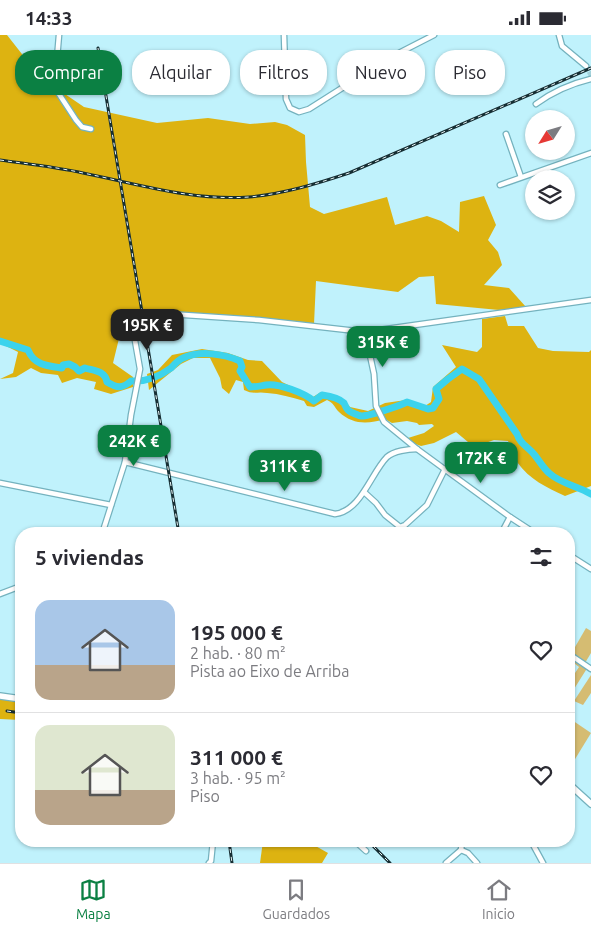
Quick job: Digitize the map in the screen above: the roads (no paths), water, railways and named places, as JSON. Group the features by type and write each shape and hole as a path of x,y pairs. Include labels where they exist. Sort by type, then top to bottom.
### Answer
{"street":[{"path":"59,35 55,82 59,94 82,127 91,129"},
{"path":"284,35 286,99 290,107 298,112 309,109 391,57 434,35"},
{"path":"559,35 562,46 586,66"},
{"path":"536,104 558,90 591,77"},
{"path":"506,134 521,177"},
{"path":"500,185 591,153"},
{"path":"104,527 125,462 140,369 134,335 138,324 147,316 155,313 364,332 591,300"},
{"path":"364,332 374,373 378,410 384,422 417,449 525,527"},
{"path":"125,462 340,514 347,510 364,492 388,456 400,451 417,449"},
{"path":"364,492 385,515 400,527 405,525 427,505 445,469"},
{"path":"0,483 111,505"},
{"path":"505,527 510,517"},
{"path":"575,559 591,569"},
{"path":"0,594 15,588"},
{"path":"575,658 591,669"},
{"path":"0,696 15,698"},
{"path":"575,789 591,804"},
{"path":"209,863 211,861 212,847"},
{"path":"363,847 366,851"},
{"path":"446,863 461,850 461,847"},
{"path":"535,847 543,863"},
{"path":"461,850 468,853 477,863"}],"waterway":[{"path":"0,341 28,350 37,362 46,365 62,368 63,365 69,364 79,371 85,368 99,372 106,378 107,382 119,387 131,381 147,380 162,374 183,358 197,354 227,356 240,361 242,367 240,371 250,387 266,385 284,387 314,401 322,395 331,397 342,401 349,411 362,416 407,402 428,409 433,408 439,399 436,389 462,369 479,379 521,442 534,454 547,471 559,480 591,494"}],"tunnel":[{"path":"586,66 591,76"}],"railway":[{"path":"98,48 178,527"},
{"path":"0,160 63,169 186,194 228,198 262,196 299,188 349,173 591,68"},
{"path":"7,711 15,712"},
{"path":"230,847 232,863"},
{"path":"374,847 390,863"}]}
